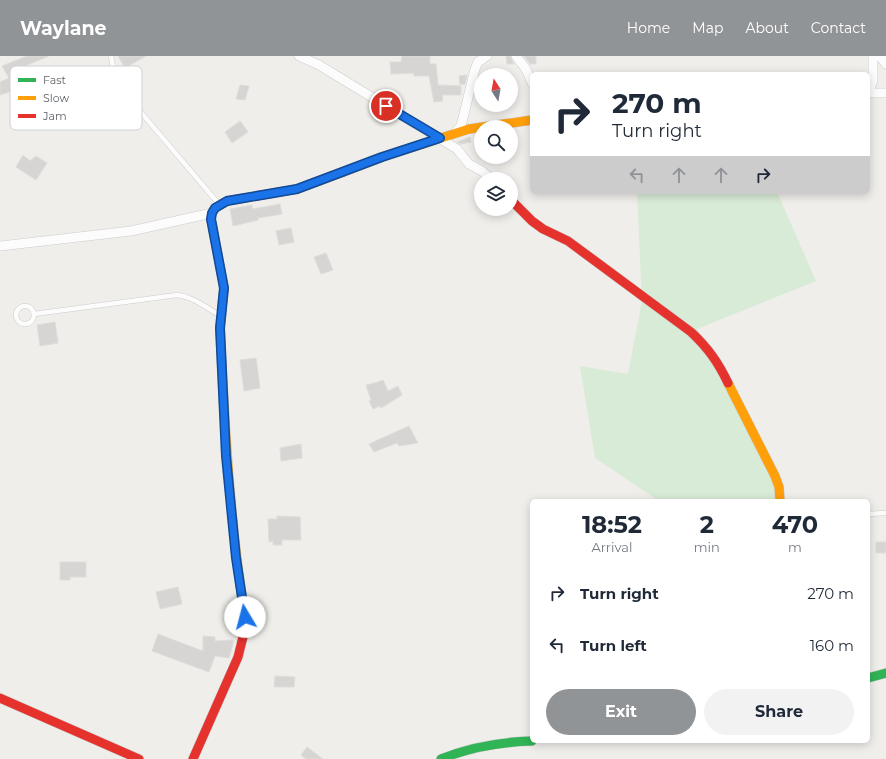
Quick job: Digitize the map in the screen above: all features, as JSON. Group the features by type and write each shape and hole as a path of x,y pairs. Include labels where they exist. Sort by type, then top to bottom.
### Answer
{"street":[{"path":"299,56 319,65 440,138 457,149 469,164 483,172"},
{"path":"455,133 461,126 478,62 487,56"},
{"path":"516,56 526,69 530,78"},
{"path":"870,89 873,82 873,56"},
{"path":"880,56 886,64"},
{"path":"870,93 886,93"},
{"path":"0,246 131,231 212,213 220,204 227,201 297,189 382,157 455,133 482,127 530,120"},
{"path":"518,207 532,221 543,229 568,241 691,332 706,346 720,366 768,461 779,487 780,499"},
{"path":"193,759 230,677 239,652 246,625 236,558 226,456 220,316 224,288 211,224 212,213"},
{"path":"870,678 886,674"},
{"path":"0,698 140,759"},
{"path":"442,759 460,752 492,745 507,742 530,741"}],"lane":[{"path":"111,56 113,66"},
{"path":"142,113 220,204"},
{"path":"34,314 177,295 192,299 220,316"},
{"path":"870,514 886,513"}],"green space":[{"path":"637,194 778,194 816,281 697,329 763,446 776,499 656,499 595,458 580,366 628,374 642,301"}],"building":[{"path":"27,56 49,56 25,66 10,66 10,92 0,95 0,82 9,78 2,66"},
{"path":"118,56 146,56 128,66 124,66"},
{"path":"402,56 430,56 430,64 436,64 438,85 461,86 461,95 442,95 443,101 434,102 429,76 414,76 414,73 391,74 390,62 401,62"},
{"path":"506,56 510,56 514,64 507,64"},
{"path":"524,56 536,56 536,64 530,64"},
{"path":"467,75 465,84 460,85 459,76"},
{"path":"240,85 249,86 245,100 236,99"},
{"path":"387,93 397,94 396,105 387,99"},
{"path":"240,121 248,132 232,143 225,132"},
{"path":"470,137 471,142 461,144 457,142"},
{"path":"23,155 30,161 36,156 47,163 36,180 16,167"},
{"path":"280,204 282,214 258,218 258,220 233,226 230,209 252,205 252,209"},
{"path":"291,228 294,242 279,245 276,231"},
{"path":"326,253 333,270 321,274 314,257"},
{"path":"55,322 58,343 40,346 37,325"},
{"path":"256,358 260,388 244,391 240,360"},
{"path":"383,380 388,391 398,386 402,395 381,408 380,406 373,409 369,401 371,400 366,385"},
{"path":"409,426 418,443 399,446 397,443 374,452 369,444"},
{"path":"301,444 302,458 281,461 280,448"},
{"path":"277,516 300,517 301,540 282,540 282,545 273,545 273,541 269,542 268,519 277,519"},
{"path":"876,542 886,542 886,553 876,553"},
{"path":"60,562 86,562 86,577 70,577 70,580 60,580"},
{"path":"178,587 182,604 160,609 156,592"},
{"path":"158,634 203,651 203,636 215,637 215,641 233,640 233,644 229,658 215,656 209,672 152,651"},
{"path":"275,676 295,677 294,687 274,687"},
{"path":"307,747 323,759 306,759 301,755"}],"traffic: fast":[{"path":"870,677 886,673"},
{"path":"441,759 463,751 485,746 530,741"}],"traffic: slow":[{"path":"343,172 382,157 469,129 530,120"},
{"path":"222,368 225,427 235,545 243,604"},
{"path":"728,383 775,476 779,487 780,499"}],"traffic: jam":[{"path":"222,368 220,328 224,288 211,219 215,208 227,201 297,189 343,172"},
{"path":"518,207 532,221 543,229 568,241 691,332 712,356 728,383"},
{"path":"193,759 238,657 246,625 243,604"},
{"path":"0,698 139,759"}],"route":[{"path":"245,617 236,558 226,456 220,328 224,288 211,224 212,213 215,208 227,201 297,189 382,157 440,138 386,106"}]}
